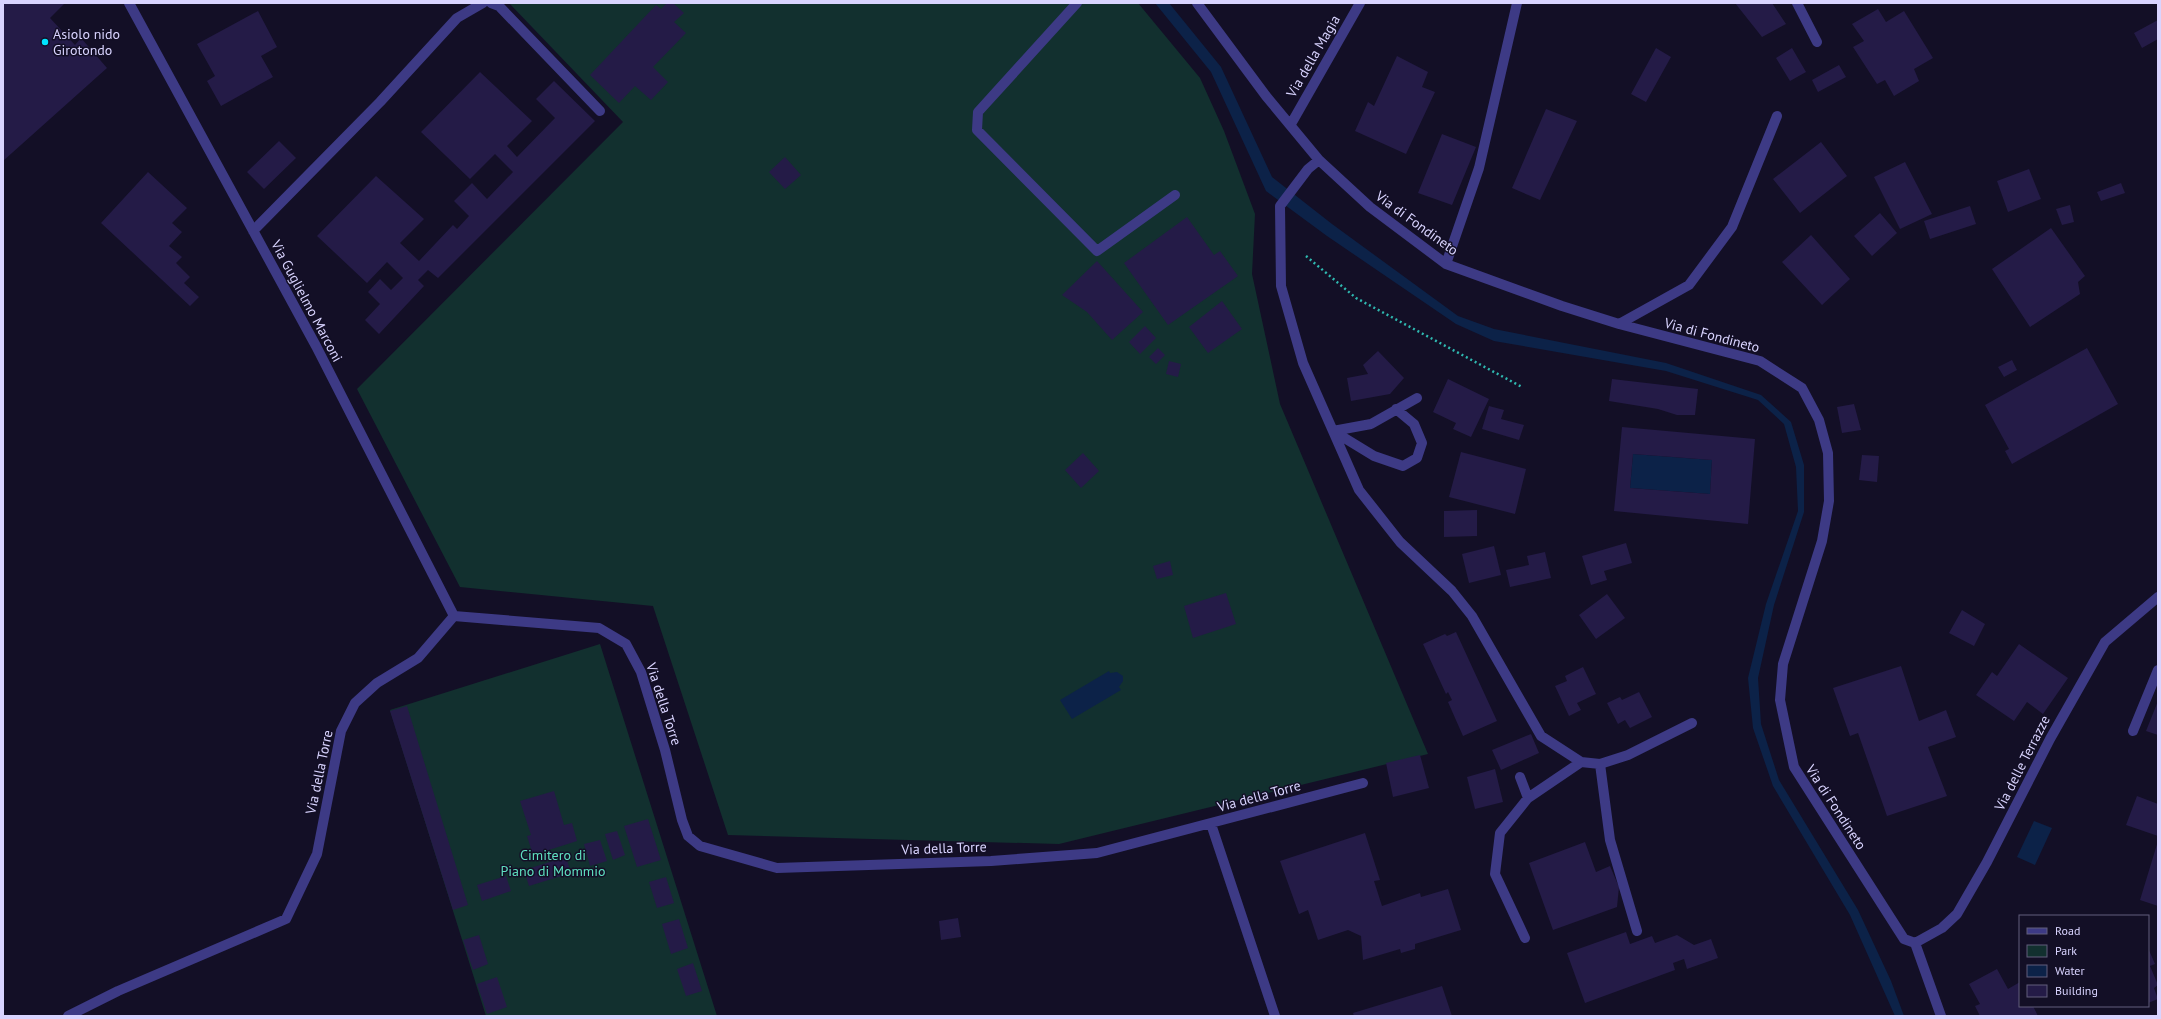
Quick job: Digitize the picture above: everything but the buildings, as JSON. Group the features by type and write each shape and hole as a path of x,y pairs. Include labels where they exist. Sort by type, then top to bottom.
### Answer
{"street":[{"name":"Via Guglielmo Marconi","path":"129,3 316,346 454,616"},
{"path":"253,231 380,102 457,18 482,3"},
{"path":"491,3 499,6 600,111"},
{"path":"1077,3 978,112 977,130 1097,251 1175,196"},
{"name":"Via di Fondineto","path":"1197,3 1266,96 1291,124 1319,160 1370,207 1446,264 1562,306 1619,324 1760,361 1802,388 1819,420 1828,453 1829,502 1822,541 1783,664 1780,700 1794,767 1904,938 1915,943"},
{"name":"Via della Magia","path":"1291,124 1360,3"},
{"path":"1446,264 1479,168 1517,3"},
{"path":"1797,3 1817,42"},
{"path":"1619,324 1689,285 1732,227 1777,116"},
{"path":"1319,160 1308,169 1280,206 1281,286 1303,364 1359,490 1400,542 1452,591 1472,616 1541,736 1581,762 1600,764 1628,754 1692,723"},
{"path":"1332,431 1371,424 1417,398"},
{"path":"1332,431 1374,456 1403,466 1417,458 1422,443 1414,424 1396,410"},
{"name":"Via delle Terrazze","path":"1915,943 1942,928 1957,914 1987,862 2050,739 2105,642 2158,597"},
{"name":"Via della Torre","path":"68,1016 118,991 286,919 318,854 341,731 355,703 377,683 418,658 454,616 599,628 626,644 641,672 665,750 682,820 688,836 700,846 777,868 991,861 1097,853 1363,783"},
{"path":"2133,731 2158,670"},
{"path":"1525,938 1495,874 1500,833 1528,798 1581,762"},
{"path":"1600,764 1610,840 1637,932"},
{"path":"1520,777 1528,798"},
{"path":"1211,824 1275,1016"},
{"path":"1915,943 1941,1016"}],"path":[{"path":"1281,222 1303,254 1356,298 1522,387"}],"green space":[{"path":"509,3 1138,3 1200,78 1224,131 1255,214 1252,274 1280,404 1428,754 1059,844 728,835 653,606 460,587 357,389 623,122"},
{"name":"Cimitero di Piano di Mommio","path":"600,644 717,1016 486,1016 390,710"}],"water":[{"path":"1155,3 1169,3 1221,67 1272,177 1332,224 1458,316 1494,329 1666,363 1761,395 1791,422 1804,465 1804,512 1774,605 1758,678 1761,724 1779,780 1858,910 1891,981 1904,1016 1895,1016 1850,915 1773,786 1753,728 1748,678 1766,604 1798,511 1796,467 1784,424 1758,400 1666,371 1494,341 1456,324 1327,236 1266,191 1211,72"},
{"path":"1633,454 1712,460 1710,494 1630,488"},
{"path":"1109,671 1110,673 1117,672 1123,676 1123,681 1119,687 1121,690 1072,719 1060,700"},
{"path":"2034,821 2052,828 2035,865 2017,857"}],"place":[{"name":"Asiolo nido Girotondo","path":"45,42"}]}
